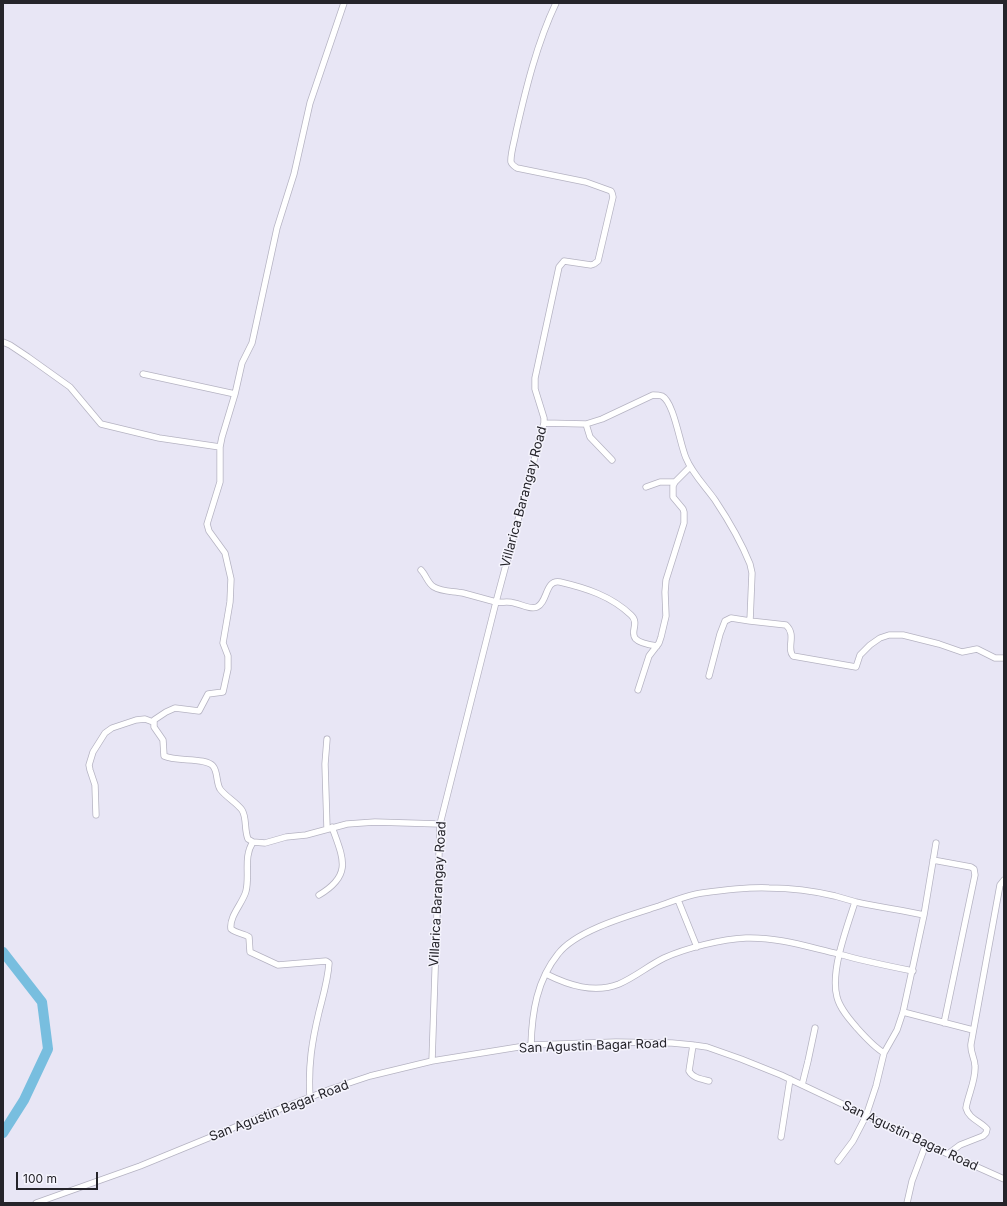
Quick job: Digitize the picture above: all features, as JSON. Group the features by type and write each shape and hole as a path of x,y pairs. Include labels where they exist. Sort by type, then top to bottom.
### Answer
{"street":[{"path":"153,722 158,716 171,709 179,708 199,711 208,694 223,692 226,681 228,661 223,643 230,602 231,580 225,553 208,531 207,524 220,482 220,447 242,363 252,344 278,228 294,174 310,103 344,3"},
{"name":"Villarica Barangay Road","path":"432,1061 440,824 496,602 544,423 544,418 535,389 535,378 559,266 564,262 591,265 598,261 613,197 611,191 586,182 517,168 511,161 524,95 550,15 556,3"},
{"path":"3,342 28,357 70,387 101,424 159,438 220,447"},
{"path":"143,374 235,394"},
{"path":"544,423 586,424 602,419 653,395 662,396 665,398 677,425 682,448 690,467 715,501 750,564 752,573 750,621"},
{"path":"586,424 590,437 612,460"},
{"path":"638,690 649,656 657,646 661,637 666,616 666,580 684,524 683,509 673,497 673,490 675,482 690,467"},
{"path":"646,487 660,482 675,482"},
{"path":"421,570 427,576 431,585 439,590 458,592 496,602 514,603 528,607 536,607 542,603 552,583 561,582 598,594 616,602 634,618 635,638 641,643 657,646"},
{"path":"709,676 723,624 731,618 786,625 791,632 791,653 793,656 854,667 858,666 860,655 870,644 880,638 896,634 938,644 962,652 980,649 995,658 1004,658"},
{"path":"96,815 95,785 89,764 93,752 105,733 112,728 136,720 145,719 153,722"},
{"path":"153,722 154,727 163,740 164,756 205,762 212,765 220,789 241,809 247,836 254,842 269,843 286,837 306,835 347,824 374,822 440,824"},
{"path":"319,895 339,878 343,867 341,854 330,828 325,764 327,739"},
{"path":"254,842 248,856 246,893 234,917 231,929 249,937 250,952 272,963 283,965 326,961 329,964 310,1056 310,1097"},
{"path":"838,1161 853,1141 866,1116 876,1086 884,1053 897,1030 903,1012 924,915 936,843"},
{"path":"933,860 971,867 974,869 975,875 944,1023"},
{"path":"948,1154 960,1145 983,1136 987,1129 970,1116 966,1108 975,1074 975,1066 970,1048 1000,885 1004,880"},
{"path":"531,1045 534,1006 538,992 546,974 559,953 570,942 588,932 625,917 701,893 769,888 802,890 924,915"},
{"path":"678,900 697,947"},
{"path":"855,902 839,954 836,982 837,997 850,1020 876,1047 884,1053"},
{"path":"546,974 576,986 607,987 618,984 665,958 724,940 747,938 773,939 804,945 913,971"},
{"path":"903,1012 973,1030"},
{"path":"802,1085 815,1028"},
{"name":"San Agustin Bagar Road","path":"36,1203 140,1166 310,1097 370,1076 432,1061 531,1045 616,1042 693,1045 707,1047 742,1059 790,1079 866,1116 1004,1179"},
{"path":"693,1045 689,1071 696,1077 709,1080"},
{"path":"781,1137 790,1079"},
{"path":"908,1203 912,1181 926,1144"}],"waterway":[{"path":"3,952 42,1002 48,1049 24,1100 3,1133"}]}
